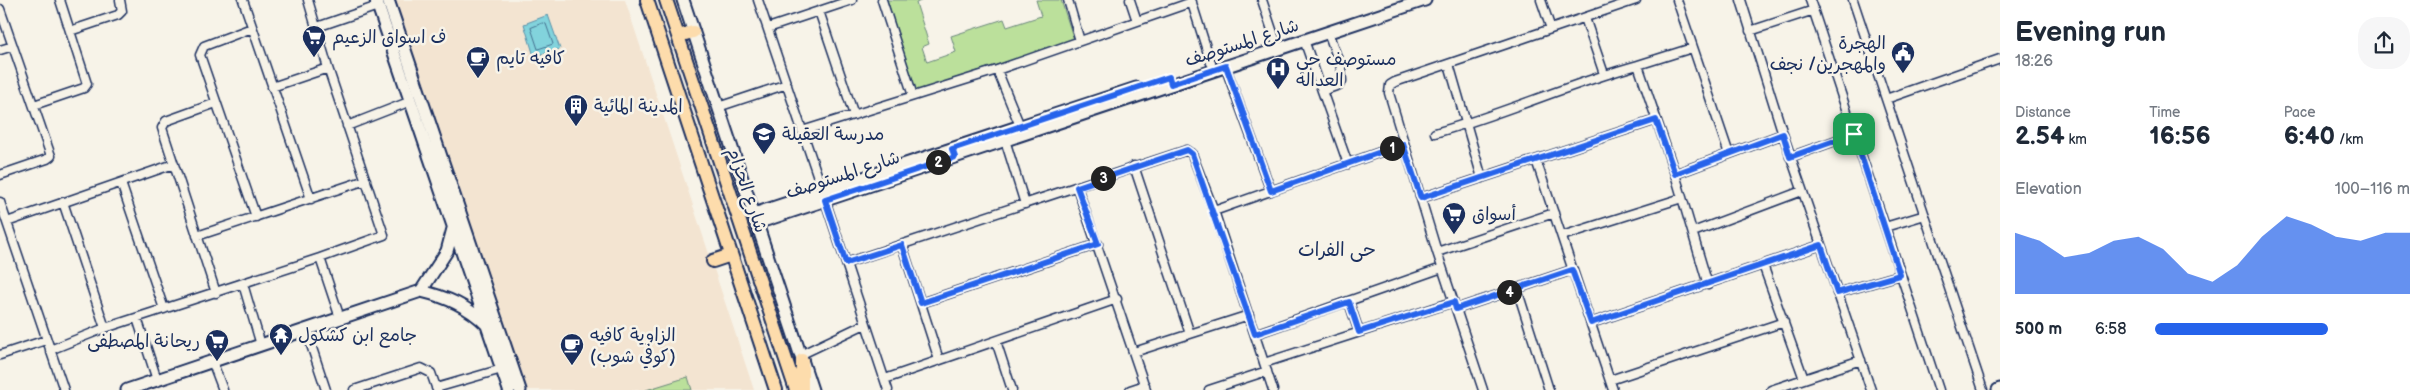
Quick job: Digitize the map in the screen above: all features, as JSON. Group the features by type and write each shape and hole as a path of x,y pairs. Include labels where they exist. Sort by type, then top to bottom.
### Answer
{"main road":[{"name":"شارع الحزام","path":"648,0 776,390"},
{"name":"شارع الحزام","path":"666,0 796,390"},
{"path":"678,36 694,32"},
{"path":"689,124 692,128 699,129 705,124 705,119"},
{"path":"700,157 700,152 705,146 712,147 716,151"},
{"path":"713,261 731,255"},
{"path":"801,358 802,390"}],"street":[{"path":"34,104 84,88 87,84 60,0"},
{"path":"70,31 118,15 122,11 120,0"},
{"path":"243,0 311,199"},
{"path":"50,350 105,328 243,284 384,235 328,68 308,0"},
{"path":"683,0 812,390"},
{"path":"758,0 888,390"},
{"path":"768,28 852,0"},
{"path":"882,0 914,96"},
{"path":"1068,0 1080,41"},
{"path":"1130,0 1137,21"},
{"path":"1262,0 1276,42"},
{"name":"شارع المستوصف","path":"953,153 1005,140 1170,81 1211,63 1399,0"},
{"name":"شارع المستوصف","path":"755,218 953,153 1020,126 1226,66 1424,0"},
{"path":"1541,0 1551,29"},
{"path":"1483,390 1403,144 1389,92 1390,86 1395,82 1636,0"},
{"path":"1677,0 1729,154"},
{"path":"1741,0 1790,157 1871,390"},
{"path":"1810,0 1939,390"},
{"path":"1853,0 1983,390"},
{"path":"802,131 997,70 1192,1 1211,63"},
{"path":"317,27 381,2 520,390"},
{"path":"0,9 34,104 50,156 47,159 0,175"},
{"path":"1750,31 1814,10"},
{"path":"819,11 854,115"},
{"path":"1585,18 1604,74"},
{"path":"252,28 204,46 200,51 256,217"},
{"path":"1322,91 1340,85 1343,75 1328,32"},
{"path":"1304,40 1348,164"},
{"path":"0,50 13,46"},
{"path":"1435,133 1467,124 1604,74 1692,48"},
{"path":"399,51 411,101 509,390"},
{"path":"1886,99 2000,58"},
{"path":"1449,64 1482,178"},
{"path":"1638,65 1675,174 1708,285"},
{"path":"1226,66 1271,191"},
{"path":"272,87 328,68"},
{"path":"997,70 1020,126"},
{"path":"718,106 787,84"},
{"path":"347,126 411,101"},
{"path":"216,103 163,124 162,128 216,293"},
{"path":"1421,198 1656,120"},
{"path":"1675,174 1783,134"},
{"path":"1790,157 1854,134"},
{"path":"1005,140 1025,204"},
{"path":"1214,211 1403,144"},
{"path":"846,263 1187,150 1192,154 1214,211 1273,390"},
{"path":"1536,160 1613,390"},
{"path":"7,222 174,164"},
{"path":"1134,166 1190,334"},
{"path":"197,236 366,180"},
{"path":"121,183 164,309"},
{"path":"1077,187 1146,388 1130,390"},
{"path":"1692,232 1802,192"},
{"path":"1562,236 1682,198"},
{"path":"0,202 64,390"},
{"path":"63,202 105,328"},
{"path":"1437,252 1554,213"},
{"path":"1885,227 1925,215"},
{"path":"421,291 447,251 454,225"},
{"path":"921,303 1098,244"},
{"path":"902,245 939,360"},
{"path":"1591,323 1708,285 1821,245"},
{"path":"320,258 340,318"},
{"path":"1763,265 1804,379"},
{"path":"1255,334 1442,268"},
{"path":"1209,390 1359,332 1517,289 1572,270"},
{"path":"1837,293 1900,275"},
{"path":"243,284 261,345"},
{"path":"1517,289 1549,390"},
{"path":"127,390 421,291 440,295 468,309 488,326"},
{"path":"885,379 1117,299"},
{"path":"1349,302 1359,332"},
{"path":"1134,352 1249,315"},
{"path":"137,318 157,380"},
{"path":"1610,380 1784,322"},
{"path":"801,358 865,324"},
{"path":"306,330 326,390"},
{"path":"0,355 46,340"},
{"path":"996,341 1012,390"},
{"path":"1771,390 1861,360"},
{"path":"212,361 223,390"},
{"path":"354,390 421,368 431,373 437,389 502,369"}],"shaded area":[{"name":"المدينة المائية","path":"391,0 625,0 754,390 523,390"}],"green space":[{"path":"887,0 923,0 916,3 929,44 922,47 927,62 956,52 951,36 1004,19 1007,27 1041,16 1036,0 1061,0 1074,40 916,91"},
{"path":"688,377 692,390 646,390"}],"water":[{"path":"548,15 560,49 534,56 524,24"}],"place":[{"name":"ف اسواق الزعيم","path":"314,58"},
{"name":"الهجرة والمهجرين/ نجف","path":"1903,74"},
{"name":"كافيه تايم","path":"478,79"},
{"name":"مستوصف حي العداله","path":"1278,90"},
{"name":"المدينة المائية","path":"576,127"},
{"name":"مدرسة العقيلة","path":"764,155"},
{"name":"أسواق","path":"1454,235"},
{"name":"جامع ابن كشكول","path":"281,356"},
{"name":"ريحانة المصطفى","path":"217,362"},
{"name":"الزاوية كافيه (كوفي شوب)","path":"572,366"}],"district":[{"name":"حی الفرات","path":"1337,250"}],"route":[{"path":"1226,66 1271,191 1403,144 1421,198 1656,120 1675,174 1783,134 1790,157 1854,134 1900,275 1837,293 1821,245 1708,285 1591,323 1572,270 1456,309 1454,302 1359,332 1349,302 1255,334 1214,211 1192,154 1187,150 1134,166 1077,187 1098,244 921,303 902,245 846,263 825,200 955,157 952,149 1169,77 1171,84 1226,66"}]}
